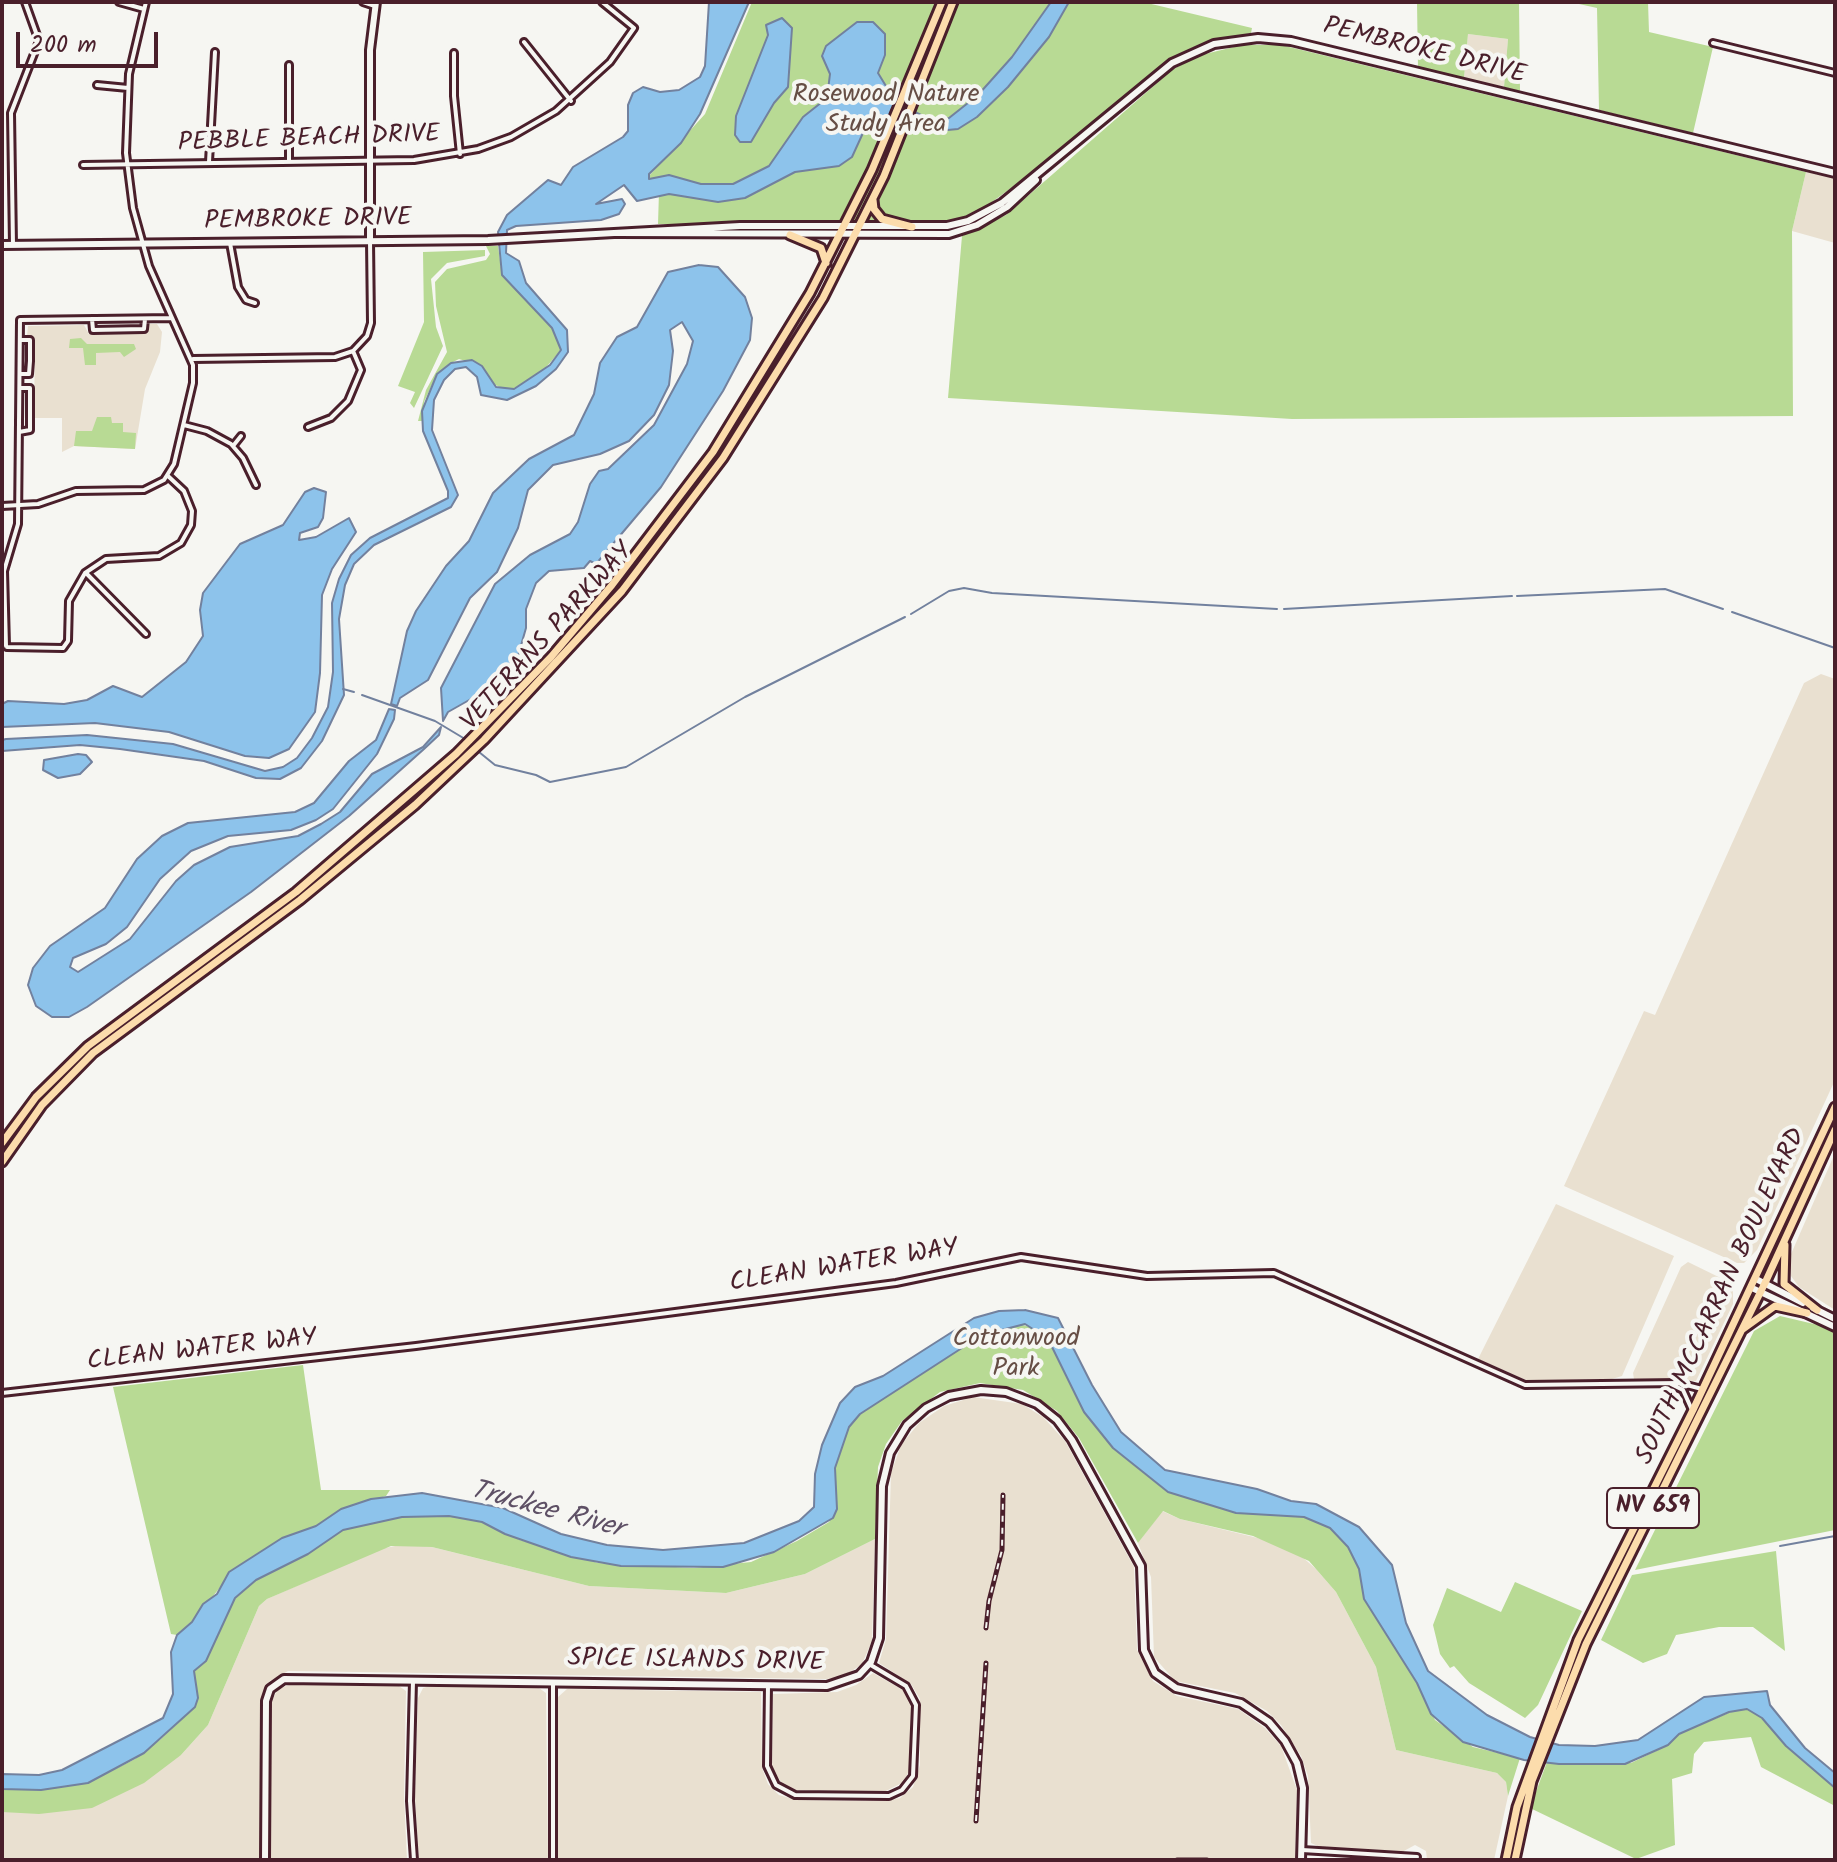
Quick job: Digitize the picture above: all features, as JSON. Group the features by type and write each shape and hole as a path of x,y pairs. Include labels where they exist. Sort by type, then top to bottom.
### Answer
{"main road":[{"name":"VETERANS PARKWAY","path":"2,1143 36,1097 88,1046 296,892 456,754 551,657 663,521 767,366 842,231 886,139 942,2"},
{"name":"VETERANS PARKWAY","path":"2,1162 42,1105 93,1053 300,900 463,762 622,591 673,527 778,373 858,231 915,102 953,2"},
{"path":"873,200 874,209 882,219 912,227"},
{"path":"790,235 821,248 826,264"},
{"name":"SOUTH MCCARRAN BOULEVARD","path":"1506,1860 1511,1829 1596,1613 1835,1107"},
{"name":"SOUTH MCCARRAN BOULEVARD","path":"1596,1613 1765,1283 1835,1130"},
{"path":"1786,1236 1784,1284 1817,1310"},
{"path":"1739,1334 1775,1306 1807,1313"},
{"name":"SOUTH MCCARRAN BOULEVARD","path":"1515,1860 1532,1773"}],"street":[{"path":"13,245 11,113 39,41 25,2"},
{"path":"119,2 144,9"},
{"path":"2,506 46,503 76,491 144,490 168,476 184,425 193,383 192,359 142,244 126,163 128,88 146,2"},
{"path":"192,359 335,357 353,351 367,336 371,323 370,50 376,4 363,2"},
{"name":"PEBBLE BEACH DRIVE","path":"83,165 370,160 460,154 519,133 571,101 610,62 634,28 602,2"},
{"name":"PEMBROKE DRIVE","path":"858,231 947,226 968,221 1002,203 1040,174 1172,63 1214,44 1262,38 1291,41 1835,173"},
{"path":"524,42 571,101"},
{"path":"1713,43 1835,73"},
{"path":"209,162 215,52"},
{"path":"454,53 454,96 460,154"},
{"path":"289,65 289,161"},
{"path":"97,85 128,88"},
{"name":"PEMBROKE DRIVE","path":"2,245 488,240 717,226 935,235 962,230 1007,207 1040,174"},
{"name":"PEMBROKE DRIVE","path":"615,233 631,236 790,235 842,231"},
{"path":"230,243 234,278 244,297 255,303"},
{"path":"168,476 184,491 190,504 191,525 181,543 159,556 106,559 85,573 69,601 65,647 5,648 4,571 17,531 19,506 20,320 172,318"},
{"path":"92,319 93,330 144,329 145,319"},
{"path":"20,340 30,340 29,374 20,374"},
{"path":"308,427 331,418 348,401 361,370 353,351"},
{"path":"19,432 29,432 30,416 30,388 20,388"},
{"path":"184,425 216,434 233,446 256,485"},
{"path":"233,446 241,436"},
{"path":"85,573 146,634"},
{"name":"CLEAN WATER WAY","path":"2,1393 416,1346 896,1283 1012,1257 1147,1276 1274,1273 1525,1385 1683,1383 1703,1390"},
{"path":"1756,1279 1835,1319"},
{"path":"1752,1288 1835,1327"},
{"path":"1669,1384 1683,1390 1693,1410"},
{"path":"768,1685 767,1766 777,1786 796,1795 889,1796 906,1787 915,1771 916,1705 906,1686 869,1664 879,1638 883,1477 897,1438 919,1413 949,1396 989,1390 1022,1397 1051,1414 1067,1433 1138,1558 1144,1582 1144,1650 1155,1673 1176,1688 1225,1697 1249,1707 1269,1722 1290,1749 1300,1771 1304,1796 1301,1860"},
{"name":"SPICE ISLANDS DRIVE","path":"265,1860 265,1709 270,1689 290,1677 836,1685 859,1675 869,1664"},
{"path":"413,1679 410,1804 414,1860"},
{"path":"553,1682 553,1860"},
{"path":"1302,1850 1417,1857"}],"shaded area":[{"path":"1468,34 1508,39 1504,87 1464,78"},
{"path":"1806,172 1835,178 1835,243 1792,231"},
{"path":"149,324 157,324 162,332 160,352 145,389 135,449 74,446 62,452 62,418 34,418 35,338 27,336 28,326 84,325 89,334 146,333"},
{"path":"1821,674 1835,679 1835,1080 1757,1250 1744,1263 1737,1263 1564,1186 1644,1011 1655,1015 1804,683"},
{"path":"1835,1153 1835,1310 1799,1287 1791,1276 1788,1261"},
{"path":"1556,1204 1674,1256 1622,1376 1612,1379 1528,1381 1478,1359"},
{"path":"1688,1262 1733,1284 1733,1304 1696,1381 1634,1379 1633,1373 1681,1267"},
{"path":"973,1397 1022,1404 1043,1417 1065,1441 1134,1567 1137,1650 1153,1681 1177,1696 1238,1709 1265,1728 1281,1746 1297,1790 1295,1860 558,1860 558,1697 567,1689 761,1692 762,1768 768,1784 779,1795 797,1800 884,1801 900,1798 913,1787 920,1765 920,1699 911,1684 879,1663 886,1639 891,1473 901,1445 919,1423 944,1406"},
{"path":"1162,1511 1180,1519 1266,1540 1300,1555 1316,1569 1336,1592 1376,1667 1396,1750 1497,1773 1506,1782 1508,1796 1494,1860 1427,1860 1426,1851 1415,1845 1402,1852 1320,1847 1311,1843 1308,1776 1301,1756 1281,1725 1267,1711 1235,1693 1175,1681 1154,1657 1151,1577 1138,1543"},
{"path":"875,1539 872,1641 862,1664 843,1677 288,1671 270,1681 261,1702 260,1860 2,1860 2,1812 181,1755 208,1725 259,1606 267,1599 380,1549 405,1544 432,1547 589,1586 726,1593 805,1574"},
{"path":"873,1673 903,1690 911,1703 910,1768 904,1782 884,1792 796,1790 783,1785 772,1768 773,1694 837,1692 856,1685"},
{"path":"292,1684 399,1686 406,1691 404,1796 407,1860 270,1860 271,1702 278,1689"},
{"path":"423,1688 539,1688 546,1693 548,1860 419,1860 415,1796 418,1698"}],"green space":[{"name":"Rosewood Nature Study Area","path":"752,2 1143,2 1252,28 1251,33 1191,48 1159,67 1058,154 974,215 959,221 938,225 658,224 659,192 649,176 705,114"},
{"path":"1417,2 1519,2 1520,91 1504,87 1508,39 1468,34 1464,78 1418,68"},
{"path":"1570,2 1648,2 1649,32 1713,47 1693,133 1599,110 1597,8"},
{"path":"1242,45 1281,45 1806,172 1792,231 1793,416 1292,419 948,398 962,236 1006,215 1172,70 1197,56"},
{"path":"486,246 498,246 502,275 552,328 561,350 541,373 521,386 507,390 493,384 482,366 459,359 437,374 424,402 423,421 418,421 426,390 447,352 436,306 435,282 447,269 486,260 490,254"},
{"path":"485,250 485,256 447,263 431,279 436,327 443,346 414,408 410,403 415,392 398,386 424,322 423,252"},
{"path":"81,338 87,344 134,344 136,349 124,357 120,352 96,353 96,365 85,365 83,348 69,348 70,339"},
{"path":"97,417 111,417 112,423 123,423 123,432 136,433 135,449 74,446 76,431 92,431"},
{"path":"1780,1316 1835,1329 1835,1530 1635,1570 1754,1331"},
{"name":"Cottonwood Park","path":"1018,1324 1031,1327 1052,1347 1084,1412 1113,1448 1168,1492 1236,1513 1304,1517 1330,1528 1348,1547 1359,1569 1364,1599 1417,1683 1435,1720 1473,1747 1520,1758 1508,1796 1506,1782 1497,1773 1396,1750 1376,1667 1336,1592 1309,1561 1253,1536 1180,1519 1163,1511 1138,1543 1079,1438 1057,1411 1023,1390 980,1383 940,1392 902,1421 886,1444 878,1467 875,1539 805,1574 726,1593 589,1586 432,1547 391,1546 267,1599 259,1606 208,1725 181,1755 144,1783 92,1808 39,1814 2,1812 2,1789 41,1790 88,1783 135,1759 161,1739 195,1707 194,1671 206,1661 235,1598 256,1580 308,1554 343,1530 402,1517 449,1516 482,1522 520,1540 598,1563 694,1568 751,1562 829,1522 837,1509 835,1468 849,1427 860,1414 981,1335"},
{"path":"303,1365 321,1490 390,1490 386,1496 341,1509 316,1526 282,1538 235,1569 192,1622 177,1635 171,1634 113,1387"},
{"path":"1776,1551 1785,1651 1753,1627 1719,1627 1676,1635 1667,1654 1643,1663 1601,1640 1632,1575"},
{"path":"1515,1582 1582,1611 1538,1705 1525,1718 1469,1683 1454,1666 1450,1668 1440,1654 1433,1625 1447,1588 1501,1612"},
{"path":"1738,1709 1747,1709 1761,1717 1835,1788 1835,1806 1761,1767 1751,1737 1704,1742 1694,1754 1692,1773 1672,1779 1675,1845 1636,1859 1530,1808 1547,1762 1631,1763 1668,1745 1679,1734"}],"water":[{"path":"709,2 749,2 700,114 681,143 649,174 649,179 669,175 701,184 733,184 769,166 803,117 827,98 830,74 822,56 826,46 857,22 873,22 885,34 885,55 878,73 889,91 909,109 933,121 949,118 978,95 1012,57 1051,2 1069,2 1049,37 1008,87 977,117 958,129 927,132 876,115 868,122 852,157 839,166 795,172 745,198 718,202 669,194 637,201 624,185 596,204 622,199 625,204 619,214 601,220 516,226 507,230 506,253 519,261 526,283 567,330 568,352 556,369 536,386 507,400 481,395 477,377 466,367 455,369 444,380 434,400 432,430 458,495 451,507 374,545 354,564 345,585 339,619 344,695 322,741 301,768 280,779 256,778 204,761 120,749 80,745 2,751 2,740 6,739 87,735 173,744 265,771 283,767 297,758 312,738 328,707 333,672 332,603 351,555 370,538 448,498 448,491 423,431 422,411 437,374 451,363 472,360 482,366 496,387 514,389 550,365 561,350 552,328 502,275 498,232 507,215 548,180 561,185 573,167 623,137 628,131 628,105 633,93 643,87 660,92 679,90 700,77 705,66"},
{"path":"782,18 792,28 788,87 774,103 751,142 740,142 735,135 736,116 768,35 766,25"},
{"path":"699,265 718,267 745,297 752,318 750,340 723,391 661,487 596,564 590,561 584,568 549,571 536,583 526,609 526,628 518,656 471,699 448,712 443,721 441,688 495,584 530,555 570,534 578,522 590,484 599,471 608,469 654,425 687,364 693,341 682,322 670,330 673,351 669,385 654,415 629,441 600,454 553,465 528,490 518,528 497,572 470,598 428,680 400,698 397,706 391,704 407,631 416,611 446,566 469,541 493,493 529,459 574,435 594,394 600,363 617,337 637,327 668,272"},
{"path":"314,488 326,492 323,518 318,527 300,533 299,540 316,537 349,518 356,532 332,569 322,595 320,673 315,712 289,749 269,758 245,756 169,732 95,723 2,727 2,704 8,701 64,704 87,700 113,686 142,697 186,662 203,636 200,610 203,593 240,544 283,525 305,492"},
{"path":"389,709 395,710 394,719 377,754 333,809 291,830 228,836 191,851 160,879 127,927 106,944 73,958 70,967 78,972 130,939 176,881 194,865 230,847 298,836 321,824 340,812 372,774 423,747 441,727 439,735 349,816 251,892 87,1007 69,1017 52,1017 36,1006 28,985 33,968 50,946 105,908 137,859 162,836 188,823 295,812 314,803 349,761 376,740"},
{"path":"86,755 92,762 80,774 58,778 43,770 44,760"},
{"path":"1025,1310 1058,1318 1092,1385 1121,1432 1165,1470 1257,1489 1291,1501 1316,1504 1359,1527 1392,1565 1406,1623 1428,1671 1487,1715 1530,1737 1559,1745 1595,1746 1638,1740 1704,1697 1767,1691 1770,1705 1805,1748 1835,1773 1835,1788 1786,1746 1762,1718 1747,1709 1729,1712 1679,1734 1668,1745 1625,1764 1559,1764 1524,1760 1463,1742 1431,1714 1417,1683 1364,1599 1359,1569 1348,1547 1330,1528 1304,1517 1236,1513 1168,1492 1113,1448 1084,1412 1052,1347 1044,1336 1025,1324 982,1335 860,1414 849,1427 835,1468 837,1509 833,1518 774,1552 723,1567 621,1566 571,1557 505,1534 482,1522 449,1516 402,1517 343,1530 308,1554 256,1580 235,1598 206,1661 194,1671 198,1698 195,1707 144,1753 88,1783 41,1790 2,1789 2,1774 39,1775 62,1770 163,1718 173,1694 171,1652 177,1635 192,1622 203,1604 217,1594 229,1572 282,1538 316,1526 341,1509 371,1499 422,1493 503,1508 561,1534 607,1545 663,1550 744,1543 799,1521 814,1507 815,1474 822,1445 840,1403 855,1387 883,1376 974,1318 999,1311"}],"waterway":[{"path":"911,614 949,591 964,588 992,593 1277,609"},
{"path":"1517,596 1665,589 1723,609"},
{"path":"1284,609 1512,596"},
{"path":"1732,612 1835,648"},
{"path":"479,752 495,765 536,775 550,782 626,767 745,697 905,617"},
{"path":"343,689 354,692"},
{"path":"362,695 435,721 465,739"},
{"path":"1780,1546 1835,1536"}],"railway":[{"path":"986,1628 989,1601 1002,1550 1003,1495"},
{"path":"976,1821 986,1663"},
{"path":"1177,1860 1207,1860"}],"water label":[{"name":"Truckee River","path":"546,1512"}]}
